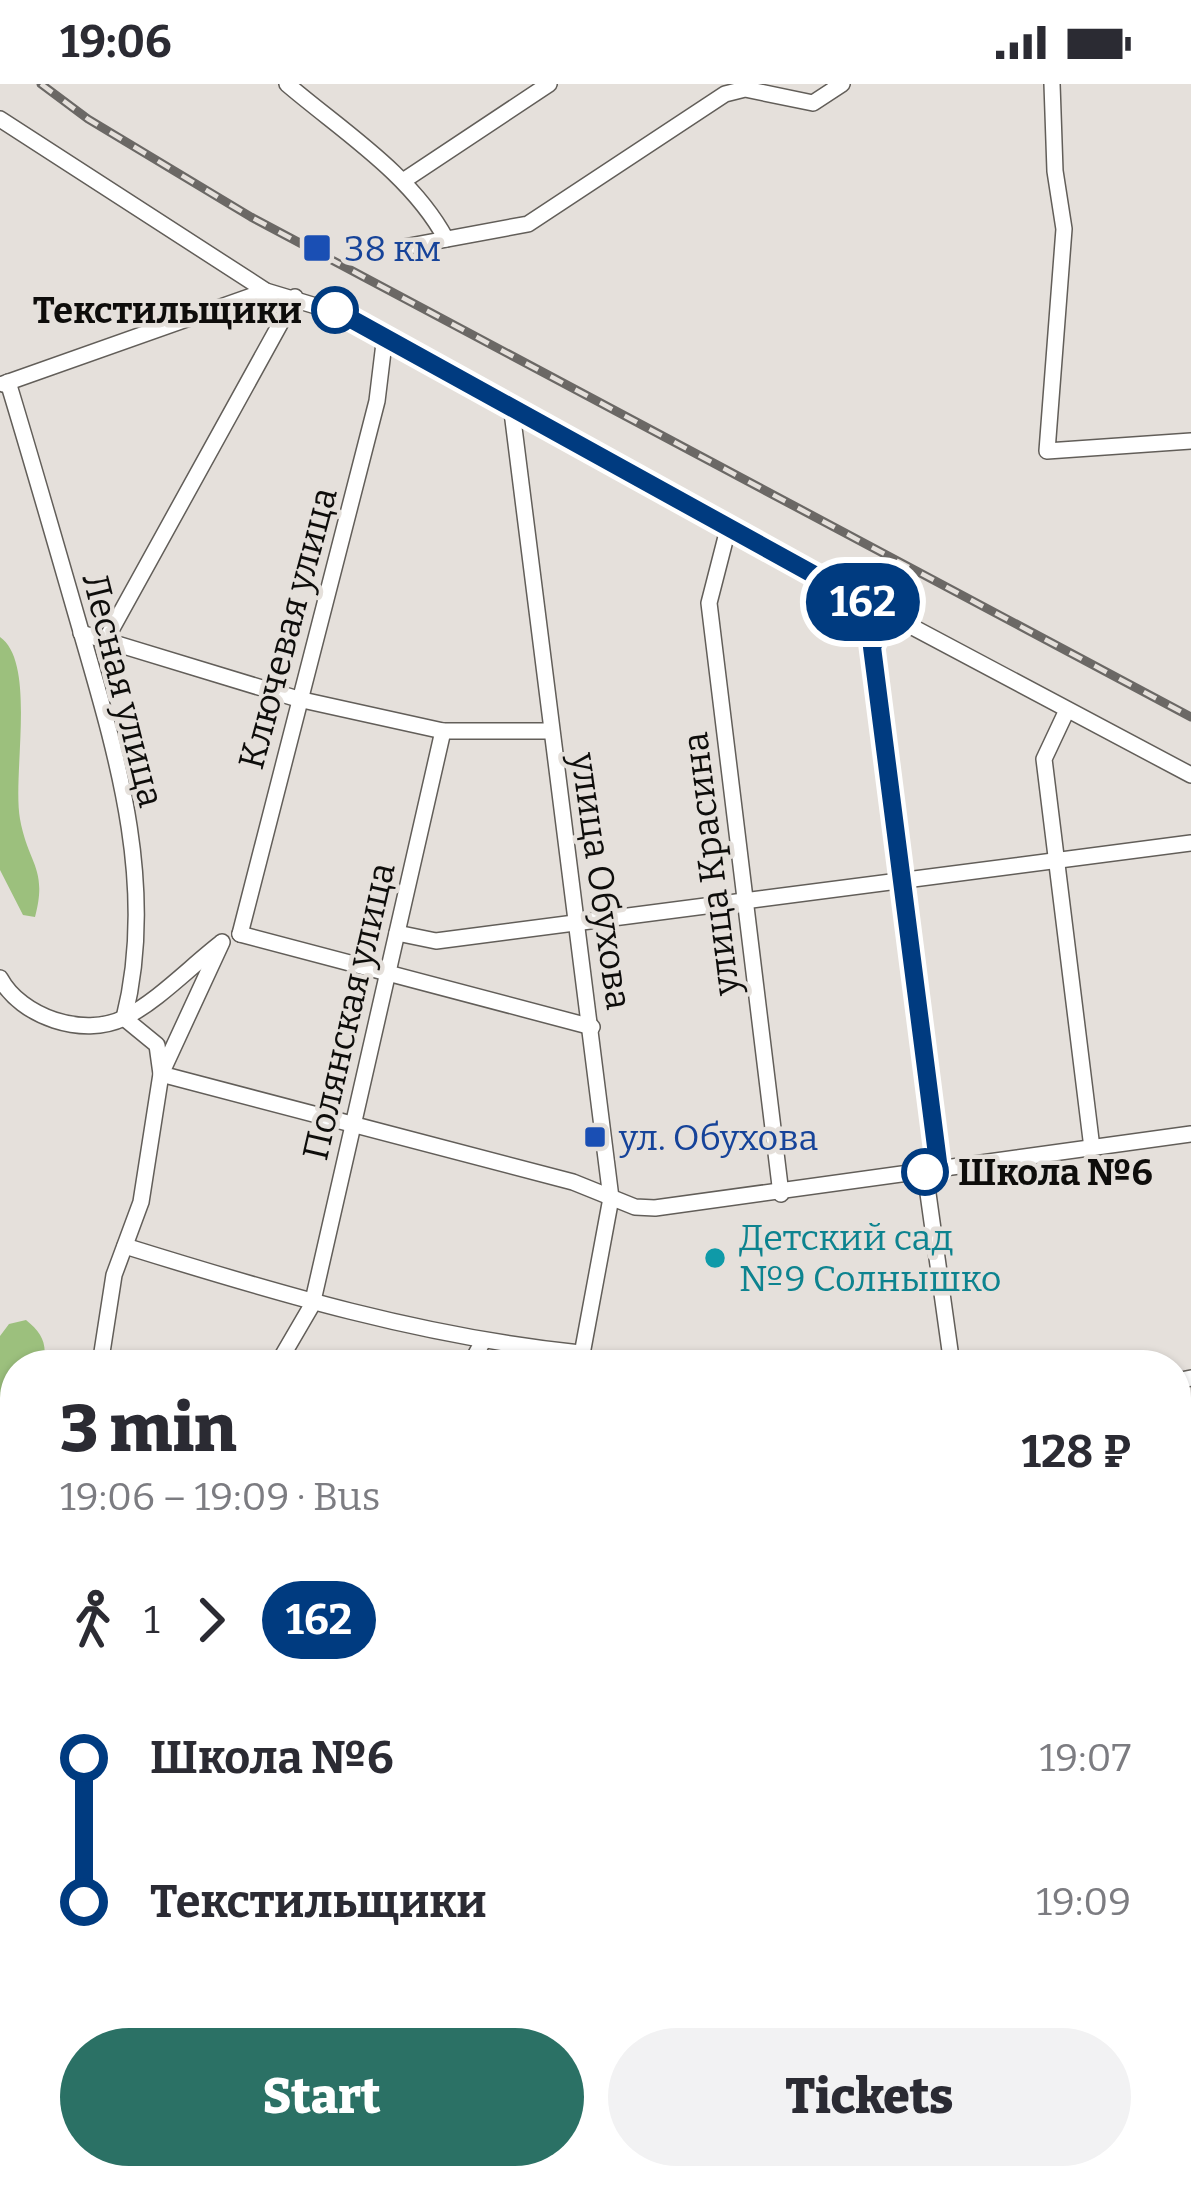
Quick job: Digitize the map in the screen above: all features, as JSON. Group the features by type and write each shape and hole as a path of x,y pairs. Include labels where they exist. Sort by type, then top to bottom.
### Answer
{"street":[{"path":"286,84 403,181 432,214 446,239"},
{"path":"304,99 321,84"},
{"path":"403,181 549,84"},
{"path":"404,248 528,224 725,94 746,87 813,103 842,84"},
{"path":"1052,84 1064,229 1047,451 1191,441"},
{"path":"0,118 266,291 295,297 385,335 728,529 1191,775"},
{"path":"4,383 266,291"},
{"path":"104,643 295,297"},
{"name":"Ключевая улица","path":"240,934 377,401 385,335"},
{"name":"Лесная улица","path":"4,383 120,765 134,870 135,951 124,1018"},
{"name":"улица Обухова","path":"511,404 611,1198 582,1350"},
{"name":"улица Красина","path":"728,529 709,603 781,1194"},
{"path":"887,615 872,647 902,880 950,1350"},
{"path":"81,633 298,699 443,731 550,731"},
{"path":"1067,710 1044,759 1092,1148"},
{"name":"Полянская улица","path":"286,1350 312,1305 443,731"},
{"path":"397,934 436,940 1191,843"},
{"path":"0,1006 23,1007 51,1020 97,1025 124,1018 222,942 240,934 592,1028"},
{"path":"160,1074 222,942"},
{"path":"0,978 23,1007"},
{"path":"102,1350 114,1275 142,1202 160,1074 157,1045 124,1018"},
{"path":"160,1074 573,1182 611,1198 655,1208 1191,1134"},
{"path":"125,1246 312,1305 525,1350"},
{"path":"478,1350 482,1343"}],"green space":[{"path":"0,637 18,670 18,799 23,834 38,876 35,917 23,915 0,870"},
{"path":"26,1320 45,1350 0,1350 0,1336 9,1324"}],"railway":[{"path":"41,84 88,119 251,217 1191,717"}],"bus line":[{"name":"162","path":"335,310 887,615 872,647 939,1170 925,1172"}],"place":[{"name":"38 км","path":"317,248"},
{"name":"Текстильщики","path":"335,310"},
{"name":"ул. Обухова","path":"595,1137"},
{"name":"Школа №6","path":"925,1172"},
{"name":"Детский сад №9 Солнышко","path":"715,1258"}]}
